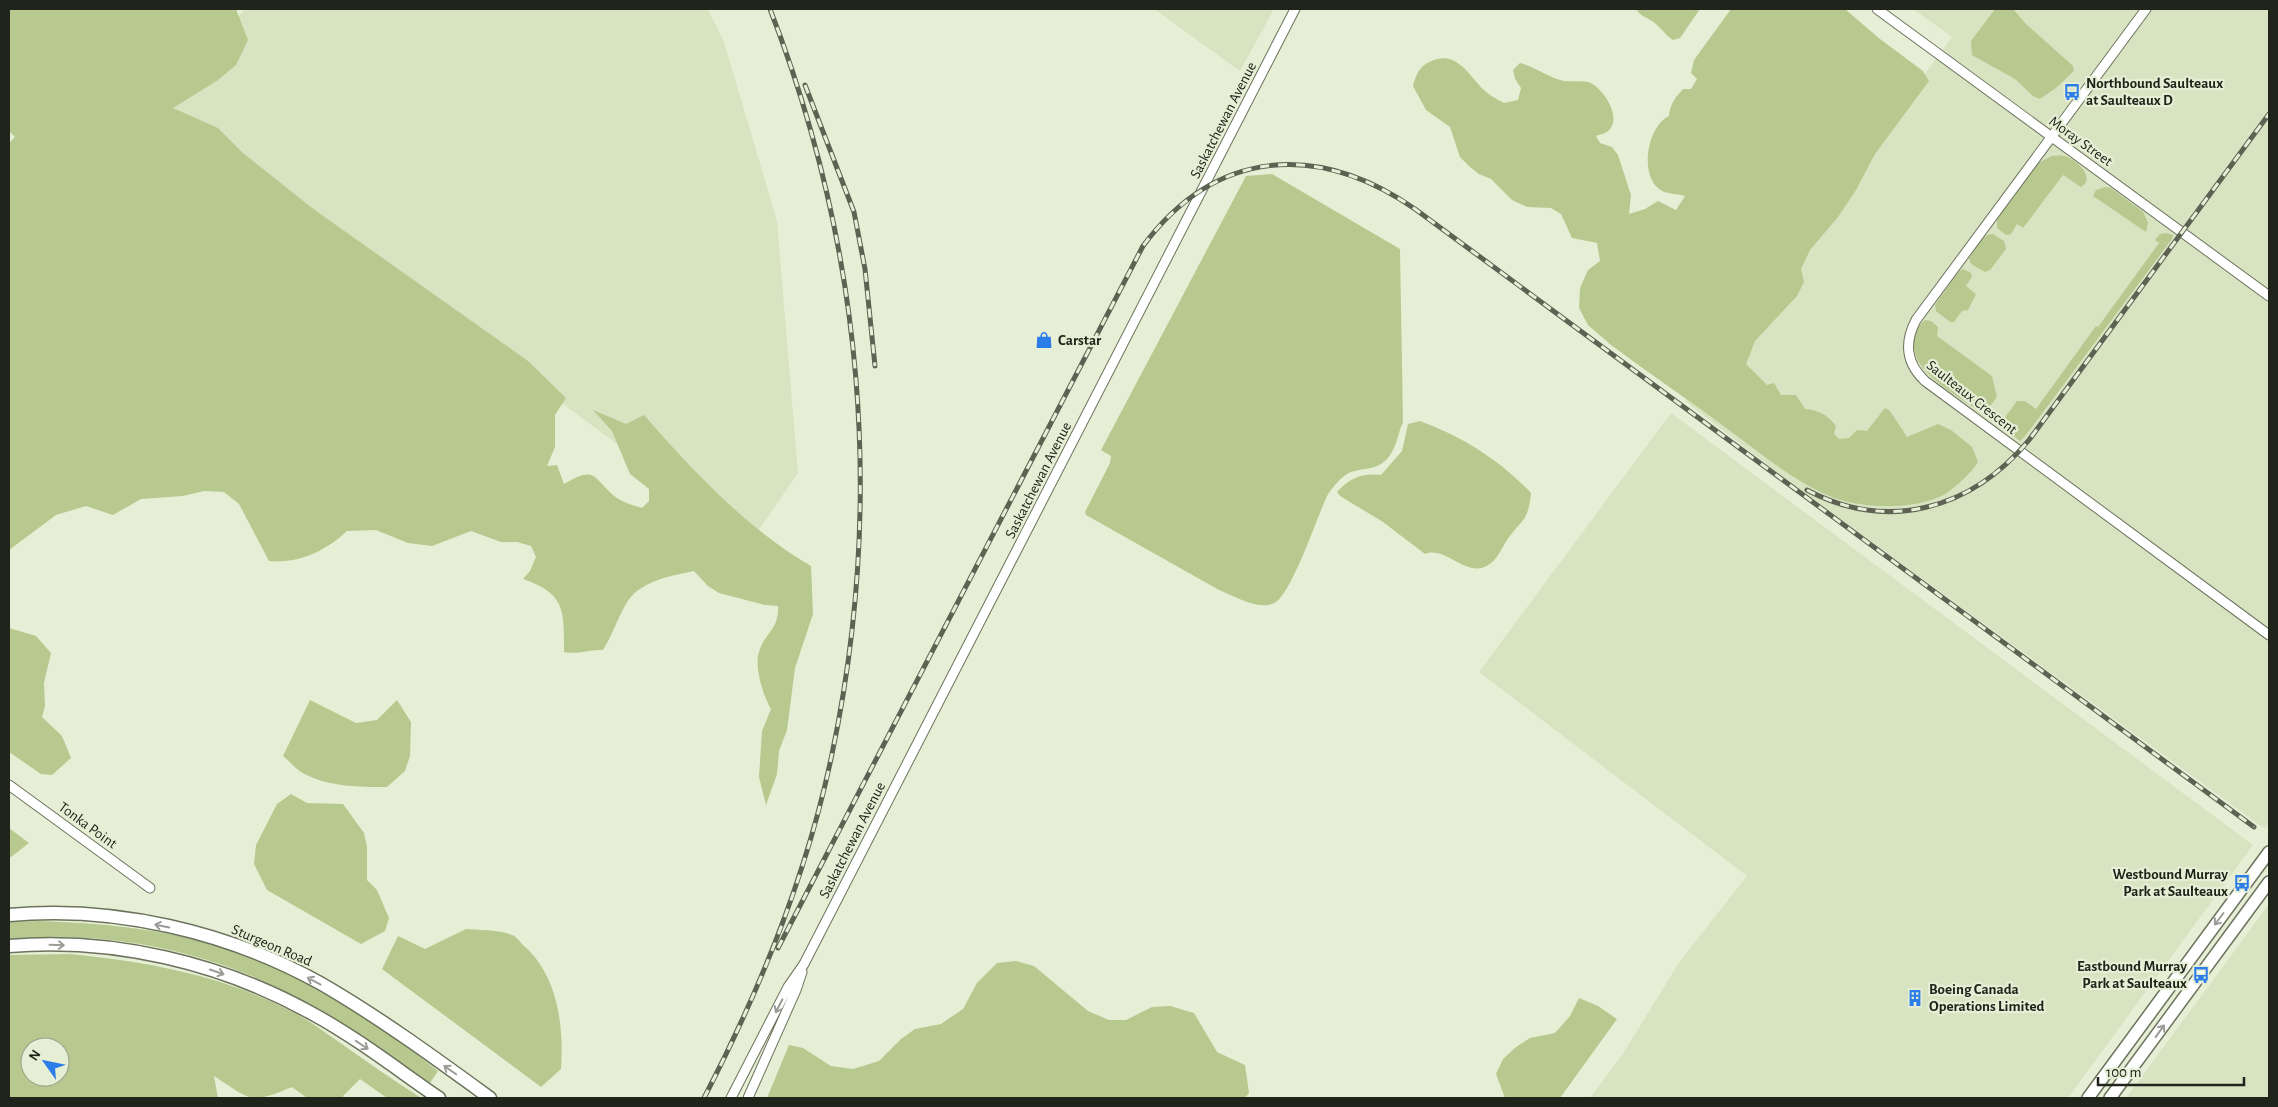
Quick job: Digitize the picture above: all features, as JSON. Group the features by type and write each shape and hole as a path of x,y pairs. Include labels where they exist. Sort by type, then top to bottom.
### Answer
{"main road":[{"name":"Sturgeon Road","path":"9,915 90,915 144,922 202,935 260,955 298,972 342,996 387,1025 490,1098"},
{"path":"9,946 42,944 115,949 172,959 234,978 286,1000 320,1018 439,1098"}],"street":[{"name":"Saskatchewan Avenue","path":"731,1098 788,987 804,964 1295,9"},
{"name":"Moray Street","path":"1877,9 2269,296"},
{"name":"Saulteaux Crescent","path":"2146,9 1916,320 1907,341 1912,367 1925,381 2269,635"},
{"name":"Tonka Point","path":"9,786 150,888"},
{"path":"2088,1098 2269,852"},
{"path":"2250,878 2254,902"},
{"path":"2110,1098 2269,882"},
{"name":"Saskatchewan Avenue","path":"748,1098 796,990 804,964"}],"shaded area":[{"path":"245,9 708,9 724,42 777,221 798,473 750,543 164,107"},
{"path":"1154,9 1274,9 1240,71"},
{"path":"1913,9 2269,9 2269,823 2265,829 1787,480 1685,401 1952,37"},
{"path":"1671,413 2253,845 2068,1098 1590,1098 1622,1055 1680,961 1747,876 1479,672"},
{"path":"2269,904 2269,1098 2126,1098"}],"green space":[{"path":"9,9 236,9 248,40 236,65 218,80 173,108 218,128 243,153 312,208 528,361 566,398 555,415 555,447 547,466 557,465 564,484 582,475 592,476 616,497 642,508 649,501 649,489 630,474 612,431 593,410 626,424 644,415 721,497 764,534 811,566 813,614 795,668 787,730 779,751 777,774 766,805 759,777 762,731 771,709 760,681 758,658 762,645 774,626 778,614 778,606 765,605 719,593 708,586 694,571 656,581 632,596 620,615 603,650 569,653 564,652 564,625 560,606 548,591 523,579 530,571 536,557 531,546 517,542 501,542 471,531 432,546 408,543 376,530 347,531 330,545 311,555 290,560 269,561 239,504 224,492 204,491 183,496 141,499 113,515 86,506 56,515 9,550 9,143 15,137 9,131"},
{"path":"1636,9 1700,9 1680,38 1673,40"},
{"path":"1731,9 1845,9 1880,39 1923,71 1929,81 1875,154 1856,190 1838,217 1810,250 1801,269 1804,282 1797,296 1755,341 1746,364 1767,385 1774,383 1781,395 1796,395 1805,409 1818,412 1830,419 1836,426 1834,434 1839,439 1849,438 1857,430 1867,431 1885,408 1890,411 1907,437 1938,424 1951,430 1972,447 1978,462 1954,488 1945,494 1918,503 1886,506 1854,503 1827,495 1776,465 1611,345 1588,325 1579,308 1580,288 1588,270 1600,261 1597,243 1572,238 1561,214 1551,208 1527,207 1512,200 1491,179 1479,174 1470,167 1460,157 1450,127 1426,110 1413,86 1422,67 1429,62 1442,58 1457,62 1486,92 1504,103 1518,100 1521,88 1515,79 1513,70 1520,63 1564,81 1591,83 1606,97 1614,117 1610,129 1596,136 1600,143 1612,147 1618,155 1631,195 1629,214 1645,209 1658,201 1676,210 1685,196 1664,192 1655,184 1650,175 1648,164 1648,152 1651,141 1655,130 1669,116 1672,105 1678,95 1683,89 1691,89 1697,79 1691,73 1694,60"},
{"path":"1995,9 2013,9 2026,24 2073,66 2074,71 2056,88 2040,99 2033,96 2015,79 1972,55 1971,41"},
{"path":"2052,156 2064,156 2079,165 2086,174 2087,179 2085,183 2081,187 2063,175 2023,228 2017,224 2011,234 2006,235 1997,228 1997,219 2038,163"},
{"path":"1272,174 1400,249 1403,422 1395,447 1386,460 1374,467 1351,472 1332,489 1327,496 1297,569 1283,595 1270,605 1262,605 1247,602 1219,590 1086,515 1085,512 1110,463 1111,456 1101,450 1246,176"},
{"path":"2105,187 2111,188 2143,212 2148,222 2146,232 2093,196 2096,190"},
{"path":"1989,234 1993,234 2004,241 2006,249 1990,270 1985,272 1971,264 1969,258 1982,239"},
{"path":"2160,234 2173,235 2172,239 2020,441 2002,427 2003,420 2017,401 2025,401 2036,409 2159,243 2155,240"},
{"path":"1963,269 1971,273 1972,277 1966,286 1976,294 1968,310 1962,311 1954,322 1950,322 1936,311 1935,305 1958,272"},
{"path":"1925,320 1931,321 1938,327 1937,336 1992,376 1997,397 1987,410 1979,411 1947,390 1919,362 1914,351 1914,340 1919,326"},
{"path":"1420,421 1451,434 1494,460 1531,493 1525,518 1509,537 1496,558 1482,568 1466,566 1441,554 1425,554 1383,522 1340,496 1337,492 1357,477 1381,475 1402,451 1408,424"},
{"path":"9,628 36,636 51,653 44,683 45,706 42,717 62,736 71,758 52,775 41,774 9,752"},
{"path":"310,700 356,723 377,720 397,700 411,722 410,756 405,771 387,787 376,787 321,781 299,770 283,756"},
{"path":"291,794 307,803 343,804 364,833 367,847 367,880 377,890 389,918 385,931 361,944 267,890 254,864 256,845 277,804"},
{"path":"9,828 29,843 11,857 9,856"},
{"path":"9,922 84,923 149,930 193,939 244,955 304,982 332,998 387,1033 438,1071 430,1083 309,1004 275,986 202,958 125,942 86,938 47,937 9,939"},
{"path":"466,929 508,933 518,939 535,957 544,971 551,986 560,1019 562,1053 561,1069 541,1087 382,969 398,936 425,949"},
{"path":"70,954 158,966 215,980 270,1001 303,1017 421,1098 387,1098 360,1079 343,1096 344,1098 307,1098 292,1087 258,1098 244,1095 214,1076 218,1098 9,1098 9,955"},
{"path":"1016,961 1034,966 1088,1011 1109,1020 1126,1020 1152,1007 1170,1006 1194,1013 1217,1052 1245,1065 1249,1093 1245,1098 767,1098 789,1045 803,1048 831,1066 853,1069 879,1061 901,1039 915,1029 941,1024 963,1009 977,983 997,963"},
{"path":"1579,998 1598,1006 1617,1019 1560,1098 1505,1098 1496,1074 1503,1059 1530,1038 1555,1033 1570,1016"}],"railway":[{"path":"704,1098 763,974 780,931 809,844 832,754 848,659 858,565 860,471 856,377 844,284 826,191 802,100 770,9"},
{"path":"805,85 854,212 865,269 875,366"},
{"path":"1807,490 1837,503 1868,510 1898,511 1927,507 1955,497 1982,483 2006,464 2029,440 2269,114"},
{"path":"778,948 1143,246 1172,214 1203,189 1236,174 1270,166 1306,165 1342,173 1378,187 1415,209 2254,827"}],"place":[{"name":"Northbound Saulteaux at Saulteaux D","path":"2072,92"},
{"name":"Carstar","path":"1044,340"},
{"name":"Westbound Murray Park at Saulteaux","path":"2242,883"},
{"name":"Eastbound Murray Park at Saulteaux","path":"2201,975"},
{"name":"Boeing Canada Operations Limited","path":"1915,998"}]}
